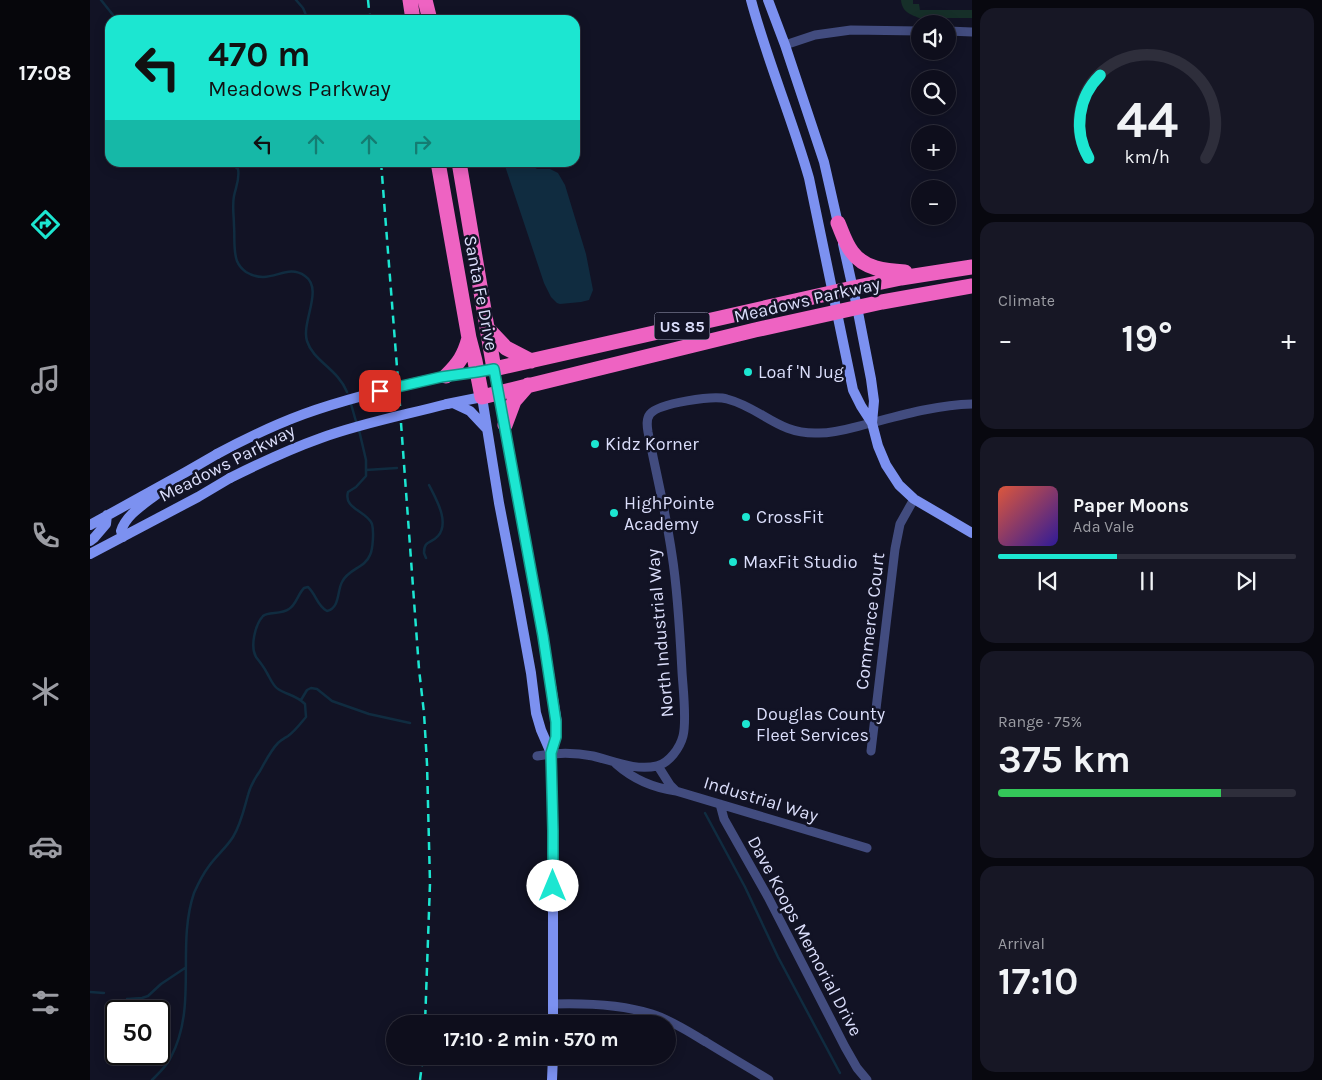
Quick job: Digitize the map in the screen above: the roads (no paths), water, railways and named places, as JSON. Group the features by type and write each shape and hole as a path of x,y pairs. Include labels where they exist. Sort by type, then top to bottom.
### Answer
{"highway":[{"path":"410,0 412,15"},
{"path":"426,0 429,15"},
{"name":"Santa Fe Drive","path":"439,167 469,338 482,397"},
{"name":"Santa Fe Drive","path":"460,167 494,369"},
{"path":"838,223 852,252 868,265 890,271 929,273"},
{"name":"Meadows Parkway","path":"494,369 833,292 929,273 972,267"},
{"name":"Meadows Parkway","path":"482,397 737,334 857,307 972,286"},
{"path":"487,328 506,348 531,362"},
{"path":"444,377 461,360 469,338"},
{"path":"505,425 514,402 528,385"}],"main road":[{"path":"751,0 806,169 853,390 872,423 878,446 888,470 899,485 914,499 972,533"},
{"path":"768,0 785,44 824,162 857,307 874,401 872,423"},
{"name":"Meadows Parkway","path":"90,525 263,430 328,406 368,394 444,377 494,369"},
{"name":"Santa Fe Drive","path":"494,369 554,701 557,730 551,753 553,1015"},
{"name":"Meadows Parkway","path":"90,554 230,478 273,457 362,425 482,397"},
{"name":"Santa Fe Drive","path":"482,397 536,712 551,753"},
{"path":"450,404 470,412 487,429"},
{"path":"123,537 120,531 124,522 157,494 161,486"},
{"path":"90,541 106,524 107,515"},
{"path":"552,1080 553,1065"}],"street":[{"path":"785,44 815,35 844,30 911,31"},
{"path":"956,31 972,32"},
{"name":"North Industrial Way","path":"658,766 669,760 675,752 683,735 684,724 677,591 672,553 648,432 649,415 659,408 702,398 718,397 739,403 780,426 800,432 817,434 833,432 872,423"},
{"path":"872,423 931,408 972,404"},
{"name":"Commerce Court","path":"871,751 895,548 900,524 914,499"},
{"path":"537,756 570,752 636,767 658,766"},
{"path":"614,762 626,773 641,782 664,790 676,791"},
{"name":"Industrial Way","path":"658,766 666,780 676,791 867,848"},
{"name":"Dave Koops Memorial Drive","path":"720,804 724,819 768,897 845,1047 857,1068 867,1080"},
{"path":"553,1004 610,1006 653,1014 672,1022 769,1080"}],"water":[{"path":"505,167 550,169 558,173 565,185 586,254 593,290 589,300 560,304 551,297 544,283"}],"waterway":[{"path":"101,0 113,15"},
{"path":"296,0 306,15"},
{"path":"235,167 238,169 238,179 233,207 235,248 239,264 242,269 255,276 263,277 291,272 298,272 305,276 310,282 312,289 306,333 307,341 315,354 338,377 347,392"},
{"path":"351,404 357,425"},
{"path":"152,1080 169,1060 179,1037 185,997 189,913 194,893 207,869 236,832 251,786 271,753 278,743 293,732 306,717 305,704 276,688 256,657 253,642 260,620 265,615 289,609 304,588 308,587 324,609 327,611 331,609 336,603 340,586 345,578 364,563 371,552 372,524 352,506 347,498 348,492 356,487 366,476 366,460 359,430"},
{"path":"366,470 397,468"},
{"path":"426,558 424,553 425,546 438,536 443,524 441,510 429,485"},
{"path":"301,700 307,690 311,688 317,689 332,701 369,714 410,723"},
{"path":"705,813 745,887 778,957 840,1073"},
{"path":"127,999 148,996 161,984 185,968"},
{"path":"90,992 104,993"}],"railway":[{"path":"368,0 370,15"},
{"path":"381,167 400,406"},
{"path":"401,423 427,764 430,883 425,1015"},
{"path":"420,1080 422,1065"}],"place":[{"name":"Loaf 'N Jug","path":"748,372"},
{"name":"Kidz Korner","path":"595,444"},
{"name":"HighPointe Academy","path":"614,513"},
{"name":"CrossFit","path":"746,517"},
{"name":"MaxFit Studio","path":"733,562"},
{"name":"Douglas County Fleet Services","path":"746,724"}]}
